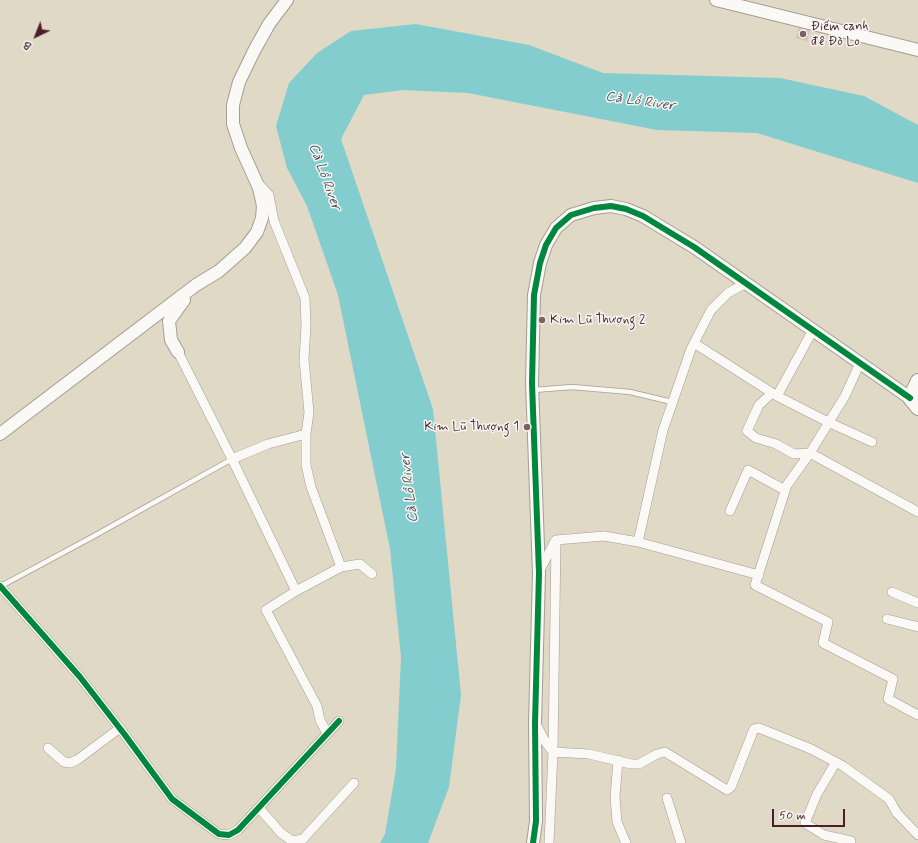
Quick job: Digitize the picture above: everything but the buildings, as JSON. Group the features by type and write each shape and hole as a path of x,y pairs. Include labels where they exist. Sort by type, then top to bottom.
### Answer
{"main road":[{"path":"914,403 918,381"}],"street":[{"path":"0,434 196,285 219,271 246,248 257,232 262,218 263,206 256,180 241,148 234,124 233,105 239,82 254,51 269,24 286,0"},
{"path":"716,0 918,50"},
{"path":"256,180 269,195 276,226 305,298 306,325 304,360 309,412 306,434 306,465 311,487 341,567"},
{"path":"533,843 536,821 535,723 539,573 532,390 534,295 540,263 546,245 556,228 571,215 594,208 605,207 626,209 643,216 694,247 914,403"},
{"path":"638,542 663,430 694,343 711,310 728,292 746,283"},
{"path":"196,285 169,321 171,340 232,459 296,591"},
{"path":"813,330 775,394 759,406 747,431 756,438 776,444 794,454 810,453 918,512"},
{"path":"694,343 775,394 828,422 872,442"},
{"path":"860,364 846,396 828,422 810,453 787,485 755,585 828,622 823,643 893,679 888,699 918,715"},
{"path":"232,459 268,444 306,434"},
{"path":"730,511 748,470 785,490"},
{"path":"556,540 604,536 638,542 759,575"},
{"path":"539,573 556,540"},
{"path":"549,843 553,752 556,540"},
{"path":"327,733 320,720 316,706 266,613 268,607 341,567 360,564 372,574"},
{"path":"0,586 74,671 120,728 172,799 219,834 229,835 238,830 338,721"},
{"path":"892,592 918,603"},
{"path":"887,619 918,627"},
{"path":"535,723 546,743 553,752 589,754 639,764 661,752 670,754 727,790 731,786 756,728 811,749 836,762 889,799 897,813 918,835"},
{"path":"48,748 64,762 70,763 77,760 120,728"},
{"path":"618,760 615,797 617,822 626,843"},
{"path":"836,762 817,794 805,823 824,834 851,841"},
{"path":"259,808 281,833 292,840 303,839 354,783"},
{"path":"667,798 681,843"}],"lane":[{"path":"532,390 572,387 616,390 672,402"},
{"path":"0,586 94,536 232,459"}],"water":[{"name":"Cà Lồ River","path":"416,24 529,45 603,73 780,78 864,96 918,125 918,183 757,133 657,130 468,93 403,90 364,95 341,139 433,409 461,695 449,787 428,843 380,843 385,834 396,769 401,657 390,549 338,295 307,206 287,168 276,126 289,83 317,53 351,31"}],"cycle path":[{"path":"533,843 536,821 535,723 539,573 532,383 534,295 540,263 546,245 556,228 571,215 594,208 611,206 626,209 643,216 694,247 910,398"},
{"path":"0,586 80,677 172,799 219,834 229,835 238,830 339,721"}],"place":[{"name":"Điếm canh đê Đò Lo","path":"803,34"},
{"name":"Kim Lũ Thượng 2","path":"542,320"},
{"name":"Kim Lũ Thượng 1","path":"527,427"}]}
